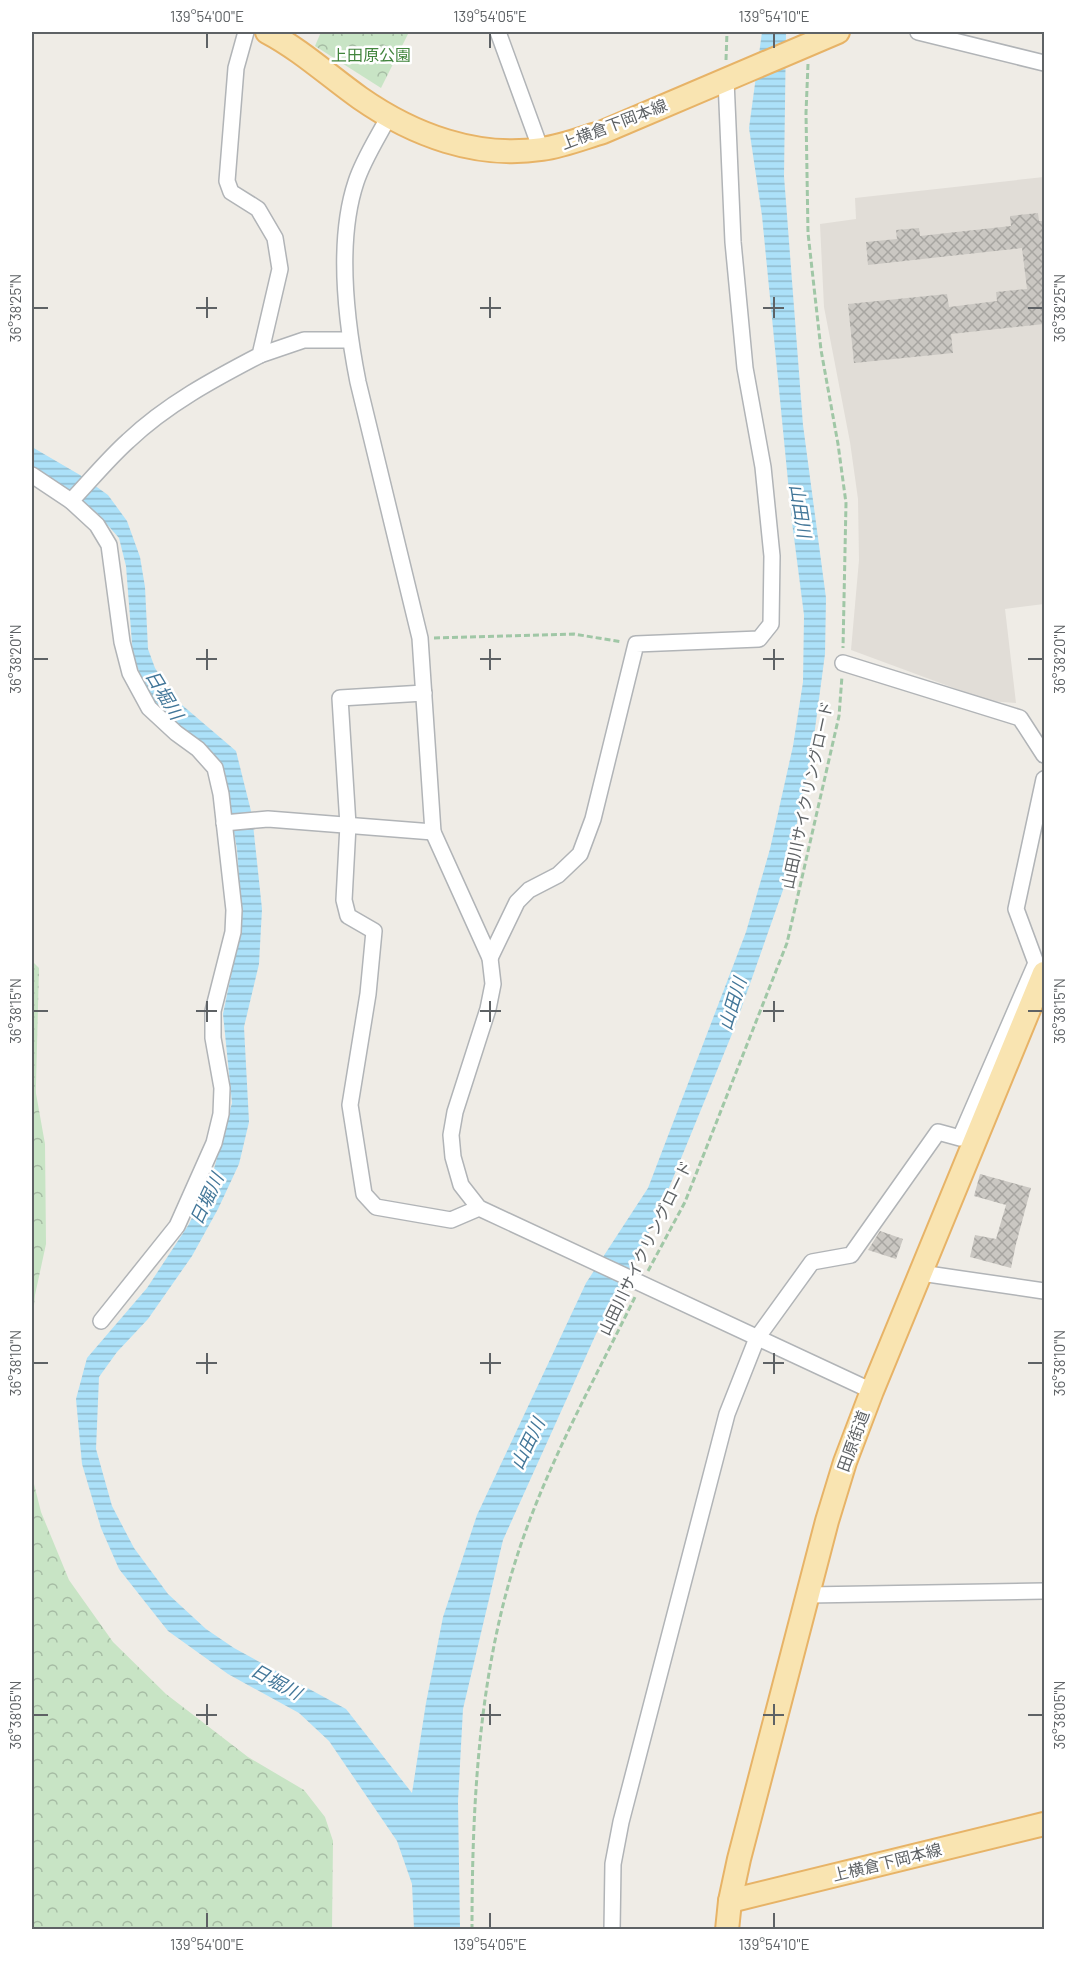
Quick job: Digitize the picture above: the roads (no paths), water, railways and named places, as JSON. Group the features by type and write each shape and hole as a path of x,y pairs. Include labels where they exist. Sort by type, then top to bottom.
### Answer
{"main road":[{"name":"上横倉下岡本線","path":"267,32 389,116 415,130 458,145 484,150 541,150 570,143 603,132 838,32"},
{"name":"田原街道","path":"727,1929 739,1859 836,1490 872,1391 1044,973"},
{"name":"上横倉下岡本線","path":"730,1901 1044,1824"}],"street":[{"path":"246,32 236,68 227,181 231,192 258,209 275,238 280,269 260,356"},
{"path":"498,32 541,150"},
{"path":"918,32 1044,63"},
{"path":"490,958 517,902 529,890 558,875 580,854 593,819 636,644 759,639 771,624 772,556 762,467 745,368 732,242 732,77"},
{"path":"389,116 356,181 344,241 350,339 361,394 420,638 434,832 490,958 493,984 488,1009 455,1112 451,1135 453,1157 461,1185 479,1208 872,1391"},
{"path":"71,501 129,440 167,409 211,381 260,356 304,340 350,339"},
{"path":"32,475 71,501 97,525 109,545 122,642 130,673 149,708 176,733 198,749 215,768 234,910 233,932 213,1011 213,1038 222,1088 221,1114 214,1143 177,1226 101,1321"},
{"path":"843,663 1020,718 1044,755"},
{"path":"424,693 340,698 348,825 345,900 348,916 374,931 368,994 350,1105 364,1194 376,1207 451,1220 479,1208"},
{"path":"612,1929 613,1863 621,1822 727,1414 757,1338 812,1262 851,1255 938,1132 960,1138 1036,963 1016,909 1044,779"},
{"path":"224,823 268,819 434,832"},
{"path":"921,1273 1044,1291"},
{"path":"808,1594 1044,1591"}],"water":[{"path":"762,32 786,32 784,176 803,425 826,598 825,654 812,751 783,890 734,1029 657,1217 596,1334 503,1540 463,1709 458,1801 460,1929 414,1929 412,1884 397,1841 329,1741 299,1713 228,1674 168,1631 119,1569 101,1528 82,1464 76,1399 87,1358 147,1288 189,1224 212,1176 232,1103 223,1014 242,922 237,849 226,788 166,722 148,694 133,656 126,566 119,538 97,513 32,468 32,447 80,475 108,495 127,521 140,557 145,587 148,649 155,668 175,699 236,751 252,815 262,909 259,964 244,1027 249,1122 239,1164 192,1256 148,1319 117,1352 99,1377 96,1449 112,1506 134,1548 168,1594 206,1629 234,1648 346,1709 412,1793 426,1703 443,1617 477,1515 586,1283 648,1188 746,932 770,849 793,746 803,682 804,615 792,522 762,216 749,128"}],"park label":[{"name":"上田原公園","path":"371,55"}],"water label":[{"name":"山田川","path":"800,511"},
{"name":"日堀川","path":"164,695"},
{"name":"山田川","path":"733,1004"},
{"name":"日堀川","path":"207,1199"},
{"name":"山田川","path":"528,1444"},
{"name":"日堀川","path":"276,1682"}]}
